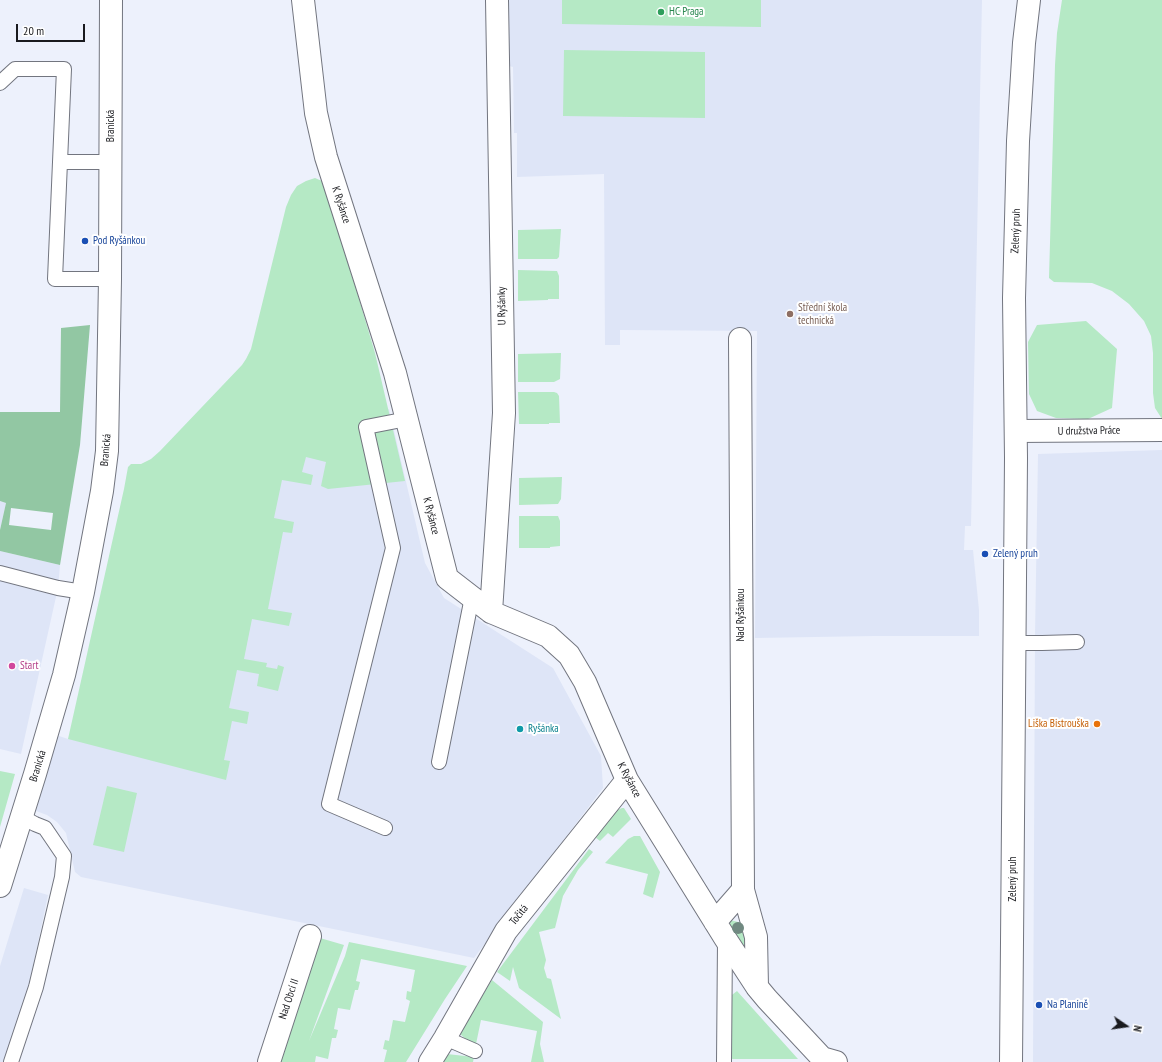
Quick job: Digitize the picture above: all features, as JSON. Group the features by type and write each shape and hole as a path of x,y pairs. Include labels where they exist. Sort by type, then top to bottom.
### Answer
{"street":[{"name":"Branická","path":"0,886 64,675 102,491 107,451 110,280 111,0"},
{"name":"K Ryšánce","path":"303,0 316,113 326,157 395,373 447,578 492,612 548,636 569,656 585,682 626,780 757,987 822,1058 836,1062"},
{"name":"U Ryšánky","path":"492,612 504,413 497,0"},
{"name":"Zelený pruh","path":"1011,1062 1016,431 1014,298 1018,141 1024,43 1029,0"},
{"name":"Nad Ryšánkou","path":"740,339 743,890 756,937 757,987"},
{"name":"U družstva Práce","path":"1016,431 1162,430"},
{"name":"Točitá","path":"430,1062 506,931 626,780"},
{"path":"720,930 743,890"},
{"name":"Nad Obcí II","path":"269,1062 310,936"}],"lane":[{"path":"0,83 15,69 64,69 55,279 110,280"},
{"path":"60,162 110,162"},
{"path":"385,828 329,804 393,548 366,427 407,419"},
{"path":"0,573 58,588 82,592"},
{"path":"439,762 472,597"},
{"path":"1015,643 1042,644 1076,642"},
{"path":"11,1062 36,987 62,877 64,856 45,828 22,817"},
{"path":"720,930 724,1062"},
{"path":"445,1038 475,1050"}],"shaded area":[{"name":"Střední škola technická","path":"508,0 982,0 971,526 965,526 964,550 973,550 979,610 979,636 755,638 757,331 620,330 620,345 605,345 604,174 517,177 517,133 514,133 513,67 509,66"},
{"path":"389,409 425,563 444,598 553,668 601,756 603,788 474,958 81,877 75,872 66,833 57,822 47,815 36,811 56,735 68,739 290,434"},
{"path":"1162,450 1162,1062 1033,1062 1035,636 1038,454"},
{"path":"0,501 6,503 0,530"},
{"path":"0,551 60,565 58,588 21,754 0,749"},
{"path":"24,888 48,895 29,985 5,1062 0,1062 0,966"}],"green space":[{"name":"HC Praga","path":"562,0 761,0 761,27 562,24"},
{"path":"1062,0 1162,0 1162,419 1155,408 1151,336 1144,321 1129,304 1112,291 1092,283 1054,282 1049,278 1055,65 1057,33"},
{"path":"564,50 705,52 705,118 563,116"},
{"path":"315,178 322,181 357,292 375,353 405,481 328,489 321,486 326,462 306,457 302,472 313,475 311,485 282,480 274,518 294,522 292,533 283,532 268,609 292,613 289,626 252,619 244,659 267,663 266,667 277,669 278,665 284,667 278,691 257,686 259,674 237,670 229,708 249,712 247,724 232,721 224,760 230,761 226,780 68,739 128,467 131,464 141,464 151,459 160,451 246,359 251,349 286,207 297,186"},
{"path":"561,229 559,257 557,259 518,259 518,230"},
{"path":"518,270 557,271 559,276 559,299 518,301"},
{"path":"1086,321 1117,349 1112,408 1088,419 1056,418 1037,411 1029,394 1028,342 1037,325"},
{"path":"90,325 80,445 60,565 0,551 0,530 6,503 0,501 0,412 60,412 61,328","holes":["11,508 53,513 51,530 9,525"]},
{"path":"561,353 560,379 554,382 518,382 518,354"},
{"path":"518,392 557,393 559,396 560,423 519,424"},
{"path":"562,477 561,499 558,504 519,505 519,478"},
{"path":"519,516 558,516 560,521 560,546 550,548 519,548"},
{"path":"0,771 15,774 0,827"},
{"path":"107,786 137,793 124,852 93,845"},
{"path":"624,808 631,819 613,837 608,833 600,841 595,837 615,811"},
{"path":"634,836 640,836 660,872 653,898 643,894 648,874 605,863 628,839"},
{"path":"589,849 593,852 578,870 563,896 555,928 539,932 546,960 544,968 547,978 551,979 561,1019 519,988 513,967 510,981 497,972"},
{"path":"724,920 742,923 749,931 747,962"},
{"path":"320,938 344,945 309,1041 345,956 349,942 467,966 406,1062 384,1062 387,1050 383,1049 385,1040 389,1041 393,1020 405,1022 410,1001 406,999 407,991 411,992 415,970 361,959 356,981 360,982 358,990 355,990 350,1010 338,1008 334,1029 338,1030 336,1038 332,1038 328,1059 316,1056 315,1062 280,1062"},
{"path":"492,980 543,1022 540,1044 544,1062 531,1062 537,1031 481,1020 476,1044 470,1043 459,1033"},
{"path":"737,991 798,1059 730,1059 723,1002"},
{"path":"447,1054 474,1057 473,1062 442,1062"}],"place":[{"name":"HC Praga","path":"661,12"},
{"name":"Pod Ryšánkou","path":"85,241"},
{"name":"Střední škola technická","path":"790,314"},
{"name":"Zelený pruh","path":"985,554"},
{"name":"Start","path":"12,666"},
{"name":"Liška Bistrouška","path":"1097,724"},
{"name":"Ryšánka","path":"520,729"},
{"name":"Na Planině","path":"1039,1005"}]}
